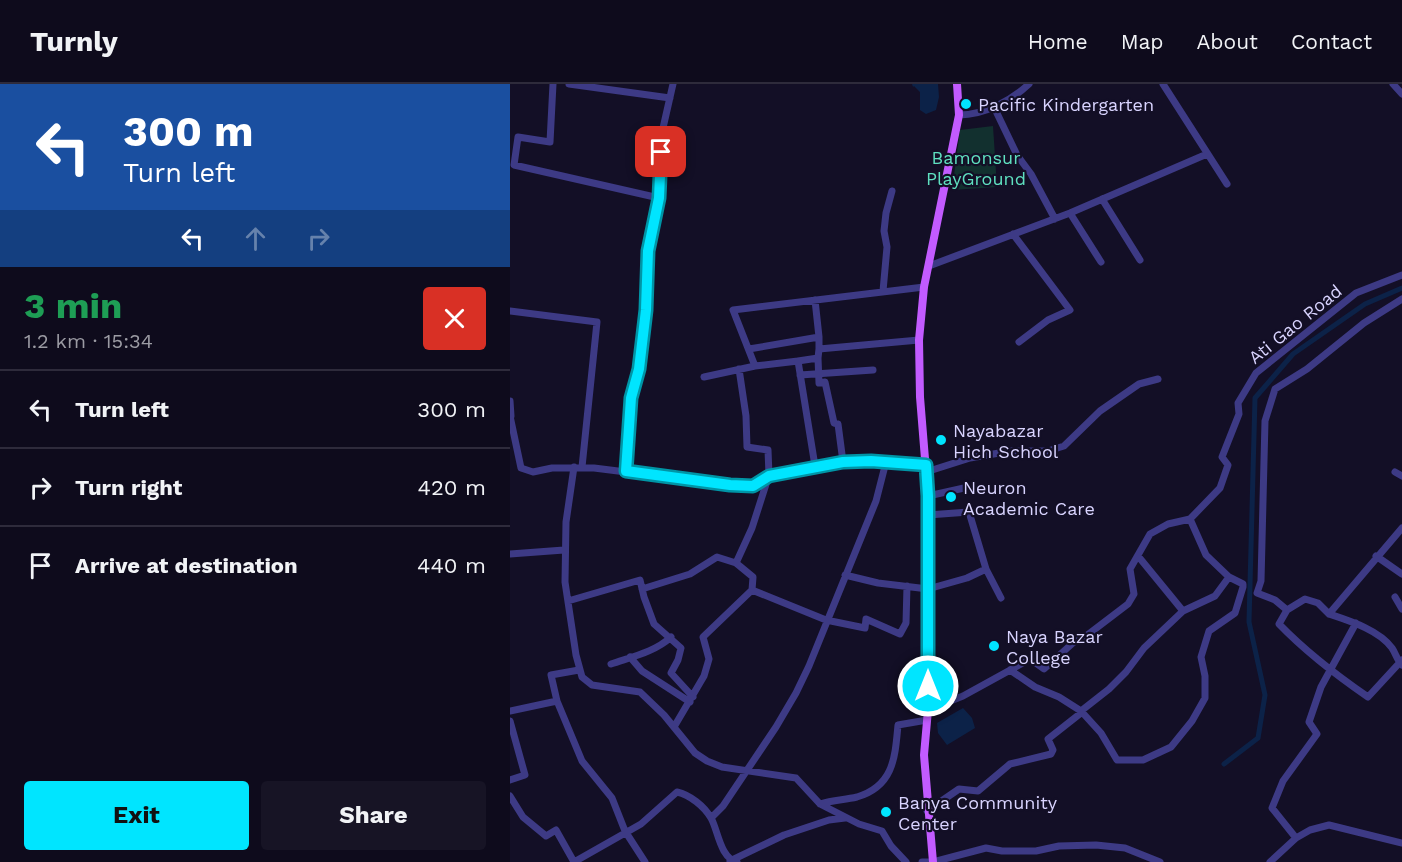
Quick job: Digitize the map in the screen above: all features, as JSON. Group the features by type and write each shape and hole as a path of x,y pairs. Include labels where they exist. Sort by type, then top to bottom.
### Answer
{"main road":[{"path":"933,862 924,755 928,710 928,496 920,398 919,340 924,287 959,115 957,84"}],"street":[{"path":"553,84 550,142 518,137 514,165 659,198"},
{"path":"569,84 670,98"},
{"path":"626,471 631,398 639,369 646,310 648,251 659,198 663,128 673,84"},
{"path":"959,115 974,115 994,107 1020,93 1029,84"},
{"path":"1163,84 1227,184"},
{"path":"1393,84 1402,94"},
{"path":"994,107 1017,155 1031,174 1055,219"},
{"path":"929,266 1070,213 1207,154"},
{"path":"883,291 887,247 884,231 892,191"},
{"path":"1102,199 1140,260"},
{"path":"1070,213 1101,262"},
{"path":"1013,234 1070,310 1048,320 1019,342"},
{"name":"Ati Gao Road","path":"1010,670 1030,659 1044,669 1074,642 1086,636 1128,604 1134,594 1130,568 1150,534 1168,524 1190,519 1220,488 1228,465 1222,457 1239,414 1238,403 1256,373 1356,293 1402,275"},
{"path":"755,366 733,310 924,287"},
{"path":"1287,610 1275,600 1257,593 1262,581 1264,421 1275,389 1307,369 1364,322 1402,299"},
{"path":"815,300 819,337 819,384 825,382 834,423 838,424 843,462"},
{"path":"510,311 597,322 578,467 569,497 564,550 565,582 582,677 592,685 640,692 653,703 695,753 722,767 796,778 820,804 845,818 882,831 891,846 906,862"},
{"path":"749,349 819,337"},
{"path":"819,349 919,340"},
{"path":"704,377 755,366 818,358"},
{"path":"798,361 815,466"},
{"path":"736,563 752,528 769,476 768,450 747,447 746,416 739,369"},
{"path":"800,375 873,370"},
{"path":"510,469 521,468 533,472 578,467 753,486 769,476 843,462 886,462 926,468 1011,451 1048,451 1064,446 1100,411 1139,384 1158,379"},
{"path":"510,401 521,468"},
{"path":"711,818 723,806 796,693 876,501 886,462"},
{"path":"928,496 964,488"},
{"path":"928,515 969,512 986,569 1001,598"},
{"path":"928,710 963,696 1010,670 1035,687 1059,697 1081,712 1101,733 1117,760 1143,760 1171,747 1192,721 1205,698 1205,676 1201,657 1209,631 1235,613 1244,584 1229,577 1206,555 1190,519"},
{"path":"1329,614 1402,528"},
{"path":"510,554 564,550"},
{"path":"1138,556 1183,611"},
{"path":"1376,556 1402,574"},
{"path":"642,589 690,574 717,557 736,563 753,577 752,590 703,637 709,658 704,676 674,727"},
{"path":"845,575 878,583 928,589 967,578 986,569"},
{"path":"927,812 959,789 978,791 1010,764 1051,754 1053,750 1048,739 1109,689 1126,672 1144,648 1183,611 1215,596 1229,577"},
{"path":"568,600 640,580 654,624 681,648 671,673 691,699"},
{"path":"752,590 826,620 865,628 866,619 900,634 906,623 907,586"},
{"path":"1395,597 1402,609"},
{"path":"1305,599 1318,603 1329,614 1356,623 1372,632 1392,647 1401,663 1368,697 1331,671 1279,624 1287,610 1305,599"},
{"path":"1296,838 1272,808 1283,781 1317,734 1309,722 1321,687 1356,623"},
{"path":"611,664 664,644 670,637"},
{"path":"630,657 642,671 691,699"},
{"path":"579,670 551,675 557,701 582,761 612,798 625,831 645,862"},
{"path":"510,711 557,701"},
{"path":"820,804 834,799 856,797 879,785 888,776 896,747 898,725 927,720"},
{"path":"510,721 525,774 510,780"},
{"path":"510,796 523,817 546,836 556,830 574,862 625,831 641,824 677,792 701,805 711,818 725,853 732,862 784,835 829,820 845,818"},
{"path":"1270,862 1296,838 1310,830 1329,825 1402,843"},
{"path":"922,862 933,862 986,848 1002,851 1036,851 1059,846 1096,845 1125,848 1160,862"}],"green space":[{"name":"Bamonsur PlayGround","path":"993,126 997,187 952,190 960,130"}],"water":[{"path":"912,84 938,84 939,97 936,110 926,114 920,110 920,92"},
{"path":"963,708 972,718 975,728 947,745 938,733 937,723"}],"waterway":[{"path":"1224,764 1258,738 1265,695 1249,622 1255,398 1293,354 1365,304 1402,288"}],"place":[{"name":"Pacific Kindergarten","path":"966,104"},
{"name":"Nayabazar Hich School","path":"941,440"},
{"name":"Neuron Academic Care","path":"951,497"},
{"name":"Naya Bazar College","path":"994,646"},
{"name":"Banya Community Center","path":"886,812"}],"route":[{"path":"661,152 659,198 648,251 646,310 639,369 631,398 626,471 753,486 769,476 843,462 871,461 926,465 928,686"}]}
